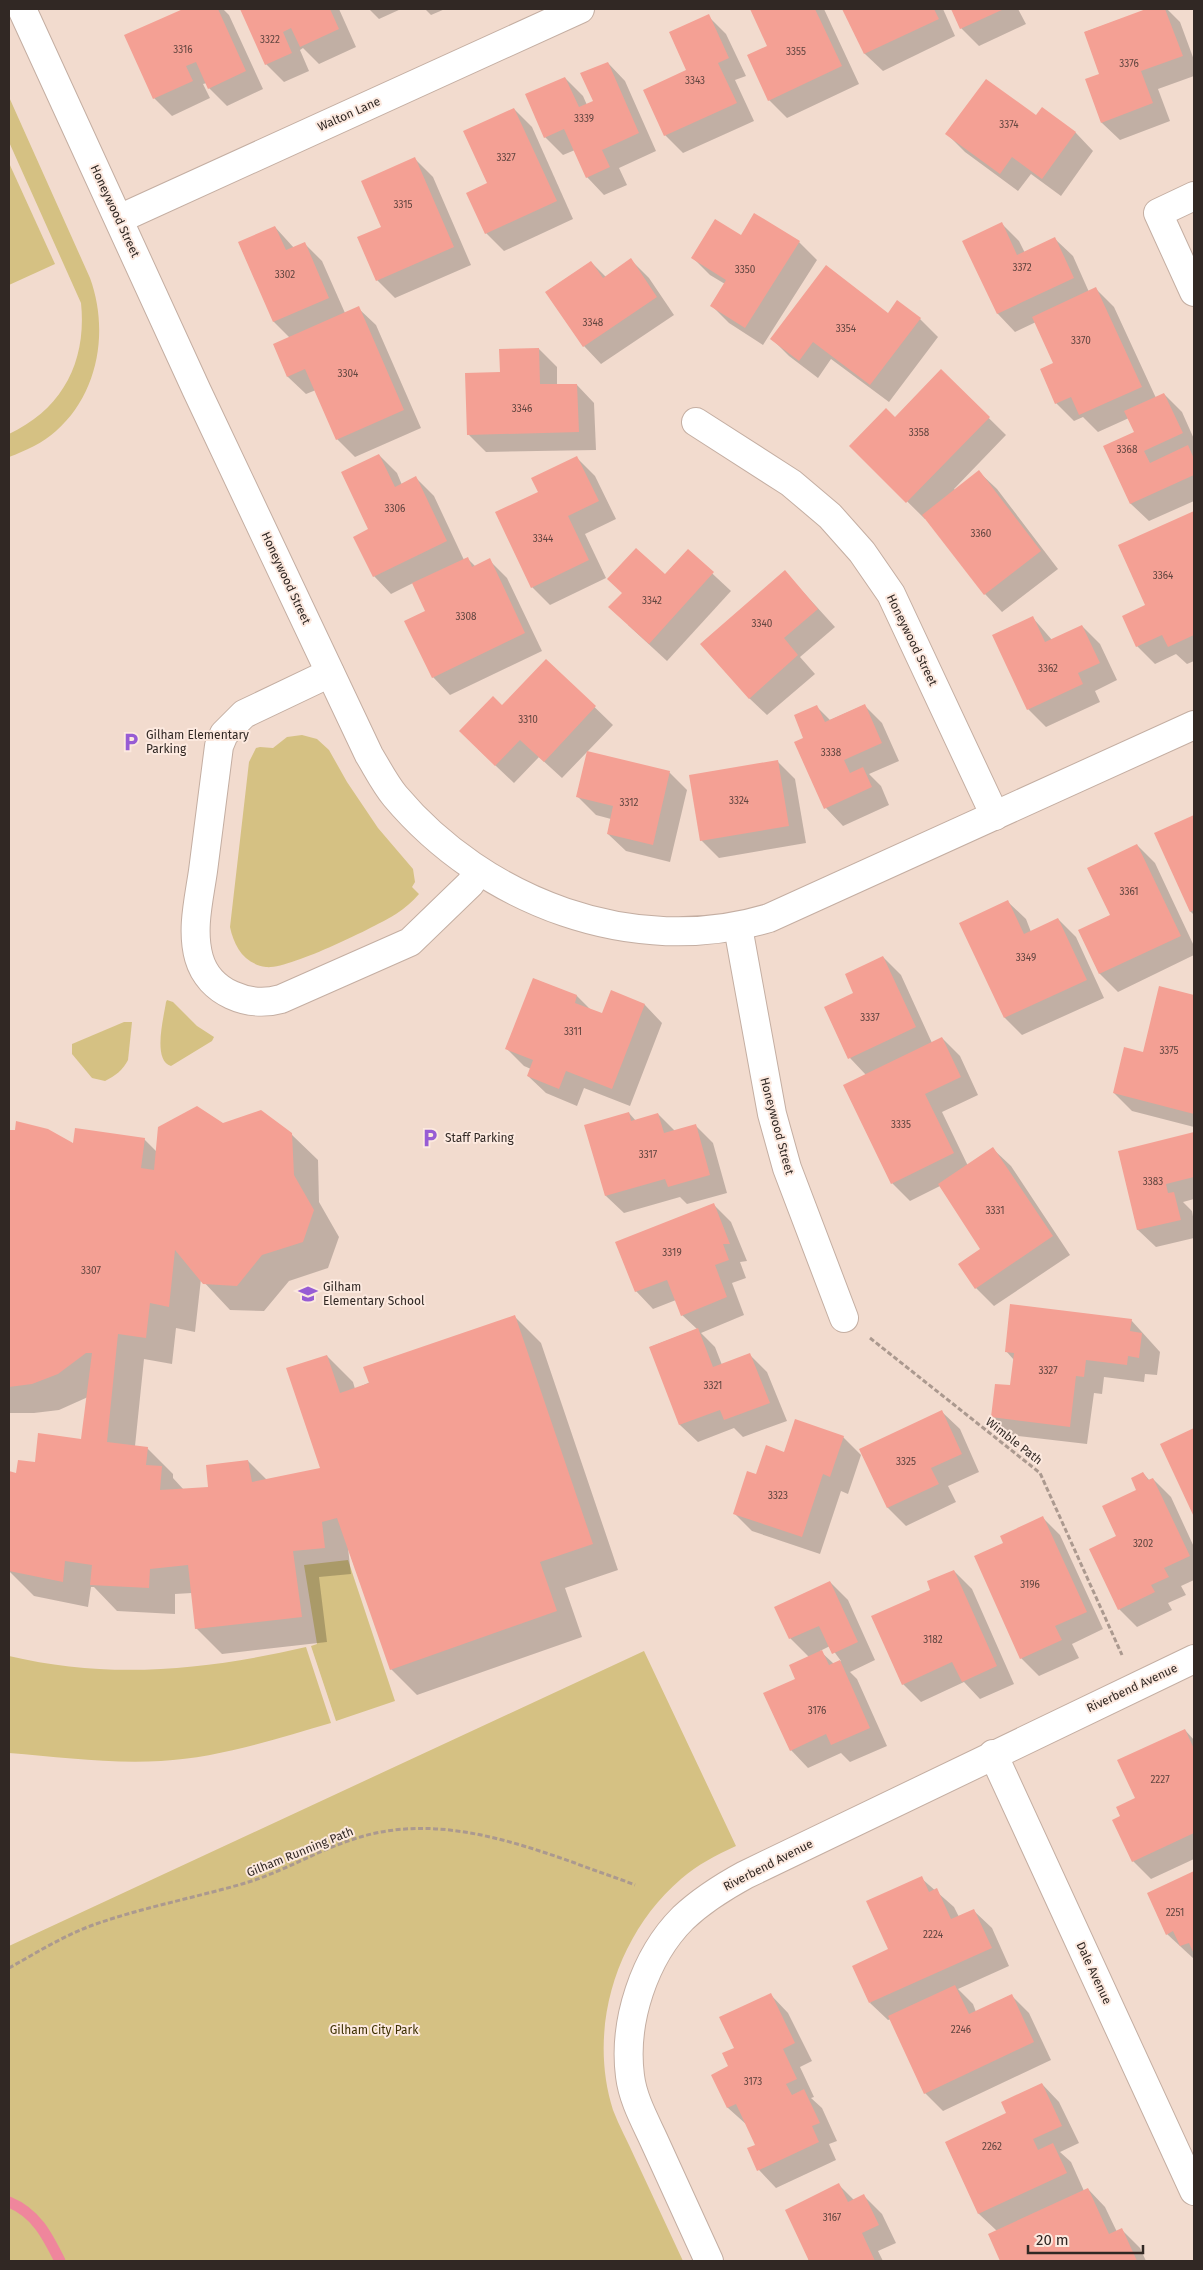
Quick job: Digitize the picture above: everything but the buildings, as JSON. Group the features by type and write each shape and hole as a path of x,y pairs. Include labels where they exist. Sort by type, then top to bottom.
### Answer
{"street":[{"name":"Honeywood Street","path":"22,9 369,755 394,795 425,830 478,872 508,889 583,919 650,930 738,927 769,918 1194,725"},
{"name":"Walton Lane","path":"119,219 580,9"},
{"path":"1194,196 1158,213 1194,292"},
{"name":"Honeywood Street","path":"696,422 790,483 830,516 862,552 892,594 995,816"},
{"path":"330,673 244,714 224,734 219,746 195,928 199,959 207,974 226,993 240,1000 268,1003 281,999 410,942 470,884 478,872"},
{"name":"Honeywood Street","path":"738,927 772,1114 787,1168 844,1318"},
{"name":"Riverbend Avenue","path":"709,2261 638,2105 630,2077 629,2048 631,2024 644,1976 658,1951 681,1920 700,1903 725,1886 770,1862 1194,1659"},
{"name":"Dale Avenue","path":"993,1754 1191,2177"}],"path":[{"name":"Wimble Path","path":"844,1318 1040,1473 1122,1655"},
{"name":"Gilham Running Path","path":"9,1968 60,1939 92,1926 250,1882 355,1838 400,1829 437,1828 496,1838 532,1848 635,1885"}],"green space":[{"path":"9,97 90,278 99,318 99,339 91,380 71,416 45,439 9,457 9,434 28,424 44,411 57,397 67,381 75,363 80,344 82,324 81,303 9,142"},
{"path":"9,163 55,264 9,285"},
{"path":"302,735 317,739 329,750 347,782 378,828 413,869 415,882 412,887 419,894 396,914 370,928 293,962 266,967 252,962 241,953 234,941 230,927 249,762 256,748 273,748 287,737"},
{"path":"167,1000 173,1002 197,1026 214,1037 212,1041 171,1066 165,1062 161,1047 162,1027"},
{"path":"124,1022 132,1022 126,1064 105,1081 92,1078 72,1054 72,1044"},
{"path":"348,1560 395,1701 336,1721 311,1646 317,1644 304,1565"},
{"path":"306,1647 331,1723 247,1747 183,1759 123,1762 9,1753 9,1656 84,1668 158,1669 232,1661"},
{"name":"Gilham City Park","path":"644,1651 736,1846 694,1869 659,1901 640,1927 625,1955 613,1984 606,2015 604,2047 606,2079 613,2110 683,2261 9,2261 9,1946"}],"waterway":[{"path":"9,2202 27,2212 34,2219 60,2261"}],"place":[{"name":"Gilham Elementary Parking","path":"131,742"},
{"name":"Staff Parking","path":"430,1138"},
{"name":"Gilham Elementary School","path":"308,1294"}]}
